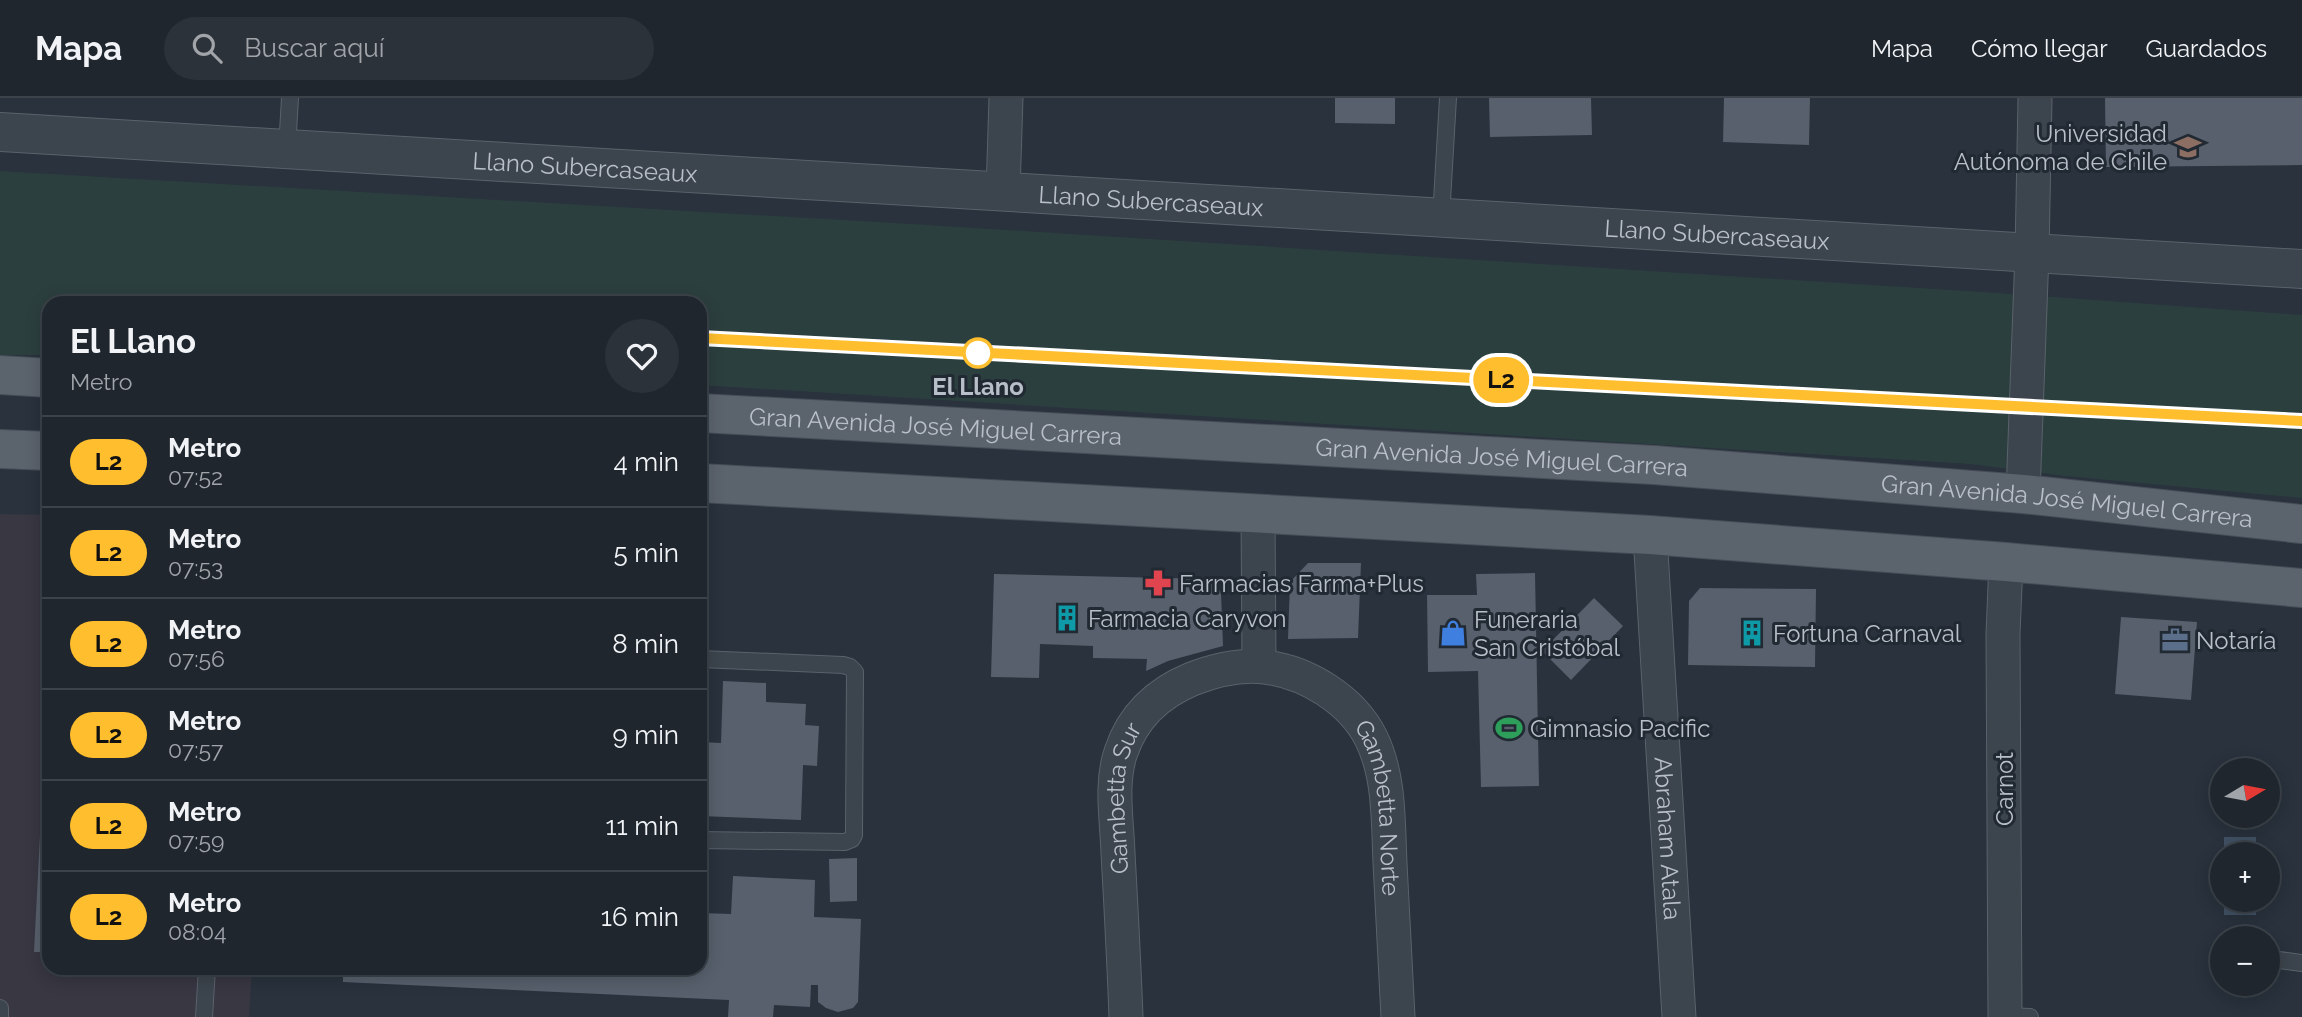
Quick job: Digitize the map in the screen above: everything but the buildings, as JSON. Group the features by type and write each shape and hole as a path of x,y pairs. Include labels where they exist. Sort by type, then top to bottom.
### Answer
{"main road":[{"path":"0,375 42,378"},
{"name":"Gran Avenida José Miguel Carrera","path":"707,413 1640,464 2024,494 2302,524"},
{"path":"0,449 42,451"},
{"path":"707,483 1650,535 2302,588"}],"street":[{"path":"1003,192 1006,98"},
{"path":"2024,494 2035,98"},
{"name":"Llano Subercaseaux","path":"0,132 2302,269"},
{"path":"1258,513 1259,666"},
{"name":"Abraham Atala","path":"1650,535 1679,1017"},
{"name":"Carnot","path":"2006,562 2003,634 2014,1017"},
{"name":"Gambetta Sur","path":"1126,1017 1116,799 1121,751 1144,710 1168,691 1221,670 1259,666"},
{"name":"Gambetta Norte","path":"1259,666 1288,671 1330,692 1363,724 1377,752 1386,794 1398,1017"}],"lane":[{"path":"287,149 290,98"},
{"path":"1441,218 1448,98"},
{"path":"707,659 843,665 855,672 852,839 845,842 707,840"},
{"path":"2280,960 2302,963"},
{"path":"204,1017 207,975"},
{"path":"0,1008 0,1017"}],"shaded area":[{"path":"0,171 928,225 2302,315 2302,498 2065,476 1970,464 707,385 707,296 42,296 42,355 0,355"},
{"path":"0,514 42,515 42,975 252,975 249,1017 0,1017"}],"water":[{"path":"2224,837 2256,837 2256,842 2224,842"},
{"path":"2224,912 2256,912 2256,915 2224,915"}],"metro line":[{"name":"L2","path":"707,338 2302,421"}],"place":[{"name":"Universidad Autónoma de Chile","path":"2188,147"},
{"name":"El Llano","path":"978,353"},
{"name":"Farmacias Farma+Plus","path":"1158,583"},
{"name":"Farmacia Caryvon","path":"1067,618"},
{"name":"Funeraria San Cristóbal","path":"1453,633"},
{"name":"Fortuna Carnaval","path":"1752,633"},
{"name":"Notaría","path":"2175,640"},
{"name":"Gimnasio Pacific","path":"1509,728"}]}
